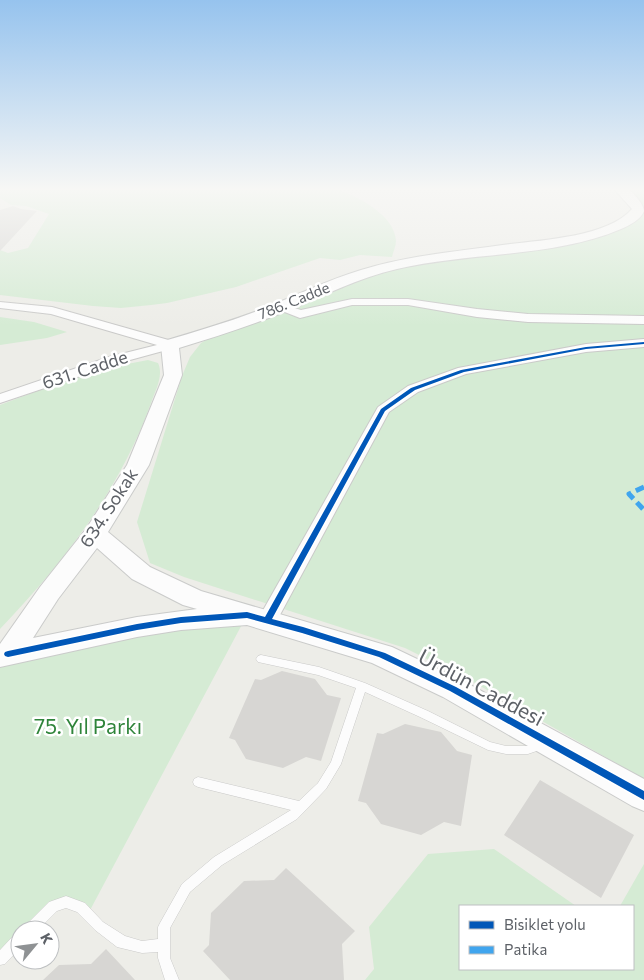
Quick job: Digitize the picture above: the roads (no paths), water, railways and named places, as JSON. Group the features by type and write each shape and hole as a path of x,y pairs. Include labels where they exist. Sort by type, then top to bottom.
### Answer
{"main road":[{"name":"786. Cadde","path":"170,344 213,332 281,307 325,287 391,266 419,260 560,241 585,235"},
{"name":"634. Sokak","path":"4,655 95,534 138,465 172,375 170,344"},
{"path":"95,534 141,573 164,585 192,598 257,618"},
{"name":"Ürdün Caddesi","path":"4,655 137,627 181,620 257,618 303,630 382,655 453,689 644,796"}],"street":[{"path":"281,307 300,314 352,302 408,302 513,317 644,320"},
{"path":"0,305 52,311 170,344"},
{"path":"257,618 383,410 413,389 463,371 586,348 644,343"},
{"name":"631. Cadde","path":"0,399 106,362 170,344"}],"lane":[{"path":"261,658 319,671 362,686 488,746 506,750 528,750 550,742"},
{"path":"172,980 164,958 164,927 186,888 218,861 293,815 322,786 336,764 362,686"},
{"path":"198,782 301,807"},
{"path":"39,920 52,906 66,902 81,907 99,926 122,942 142,947 164,945"},
{"path":"0,958 10,948"}],"park label":[{"name":"75. Yıl Parkı","path":"88,727"}]}
